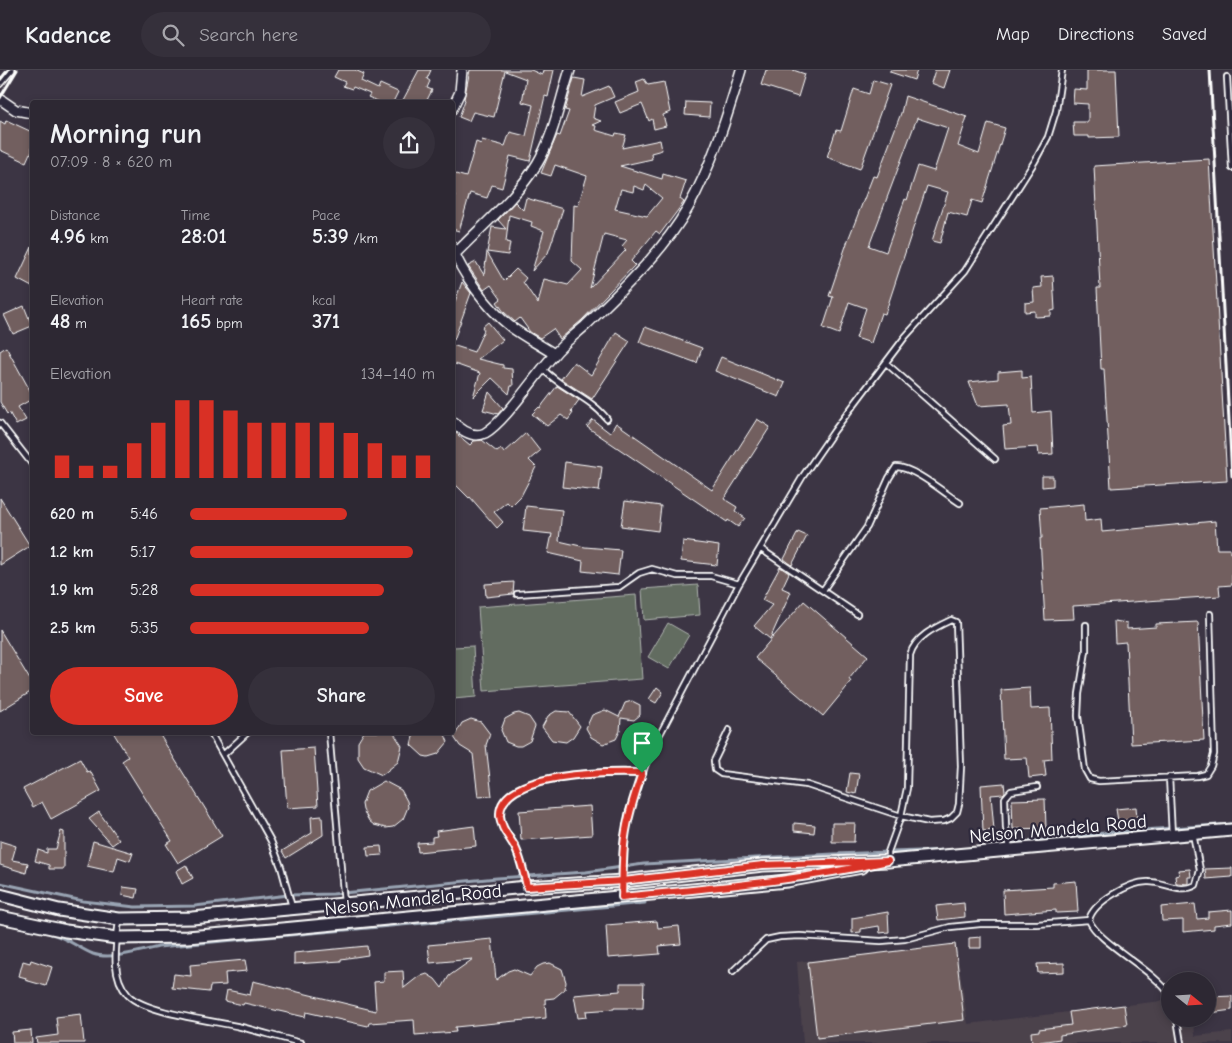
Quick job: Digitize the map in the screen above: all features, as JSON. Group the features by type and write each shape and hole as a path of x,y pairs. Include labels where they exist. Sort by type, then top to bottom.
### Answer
{"main road":[{"name":"Nelson Mandela Road","path":"0,895 59,910 119,919 192,918 344,902 623,881 763,865 888,861 1232,830"},
{"name":"Nelson Mandela Road","path":"0,917 75,932 117,938 186,937 788,880 842,872 888,861"}],"street":[{"path":"455,103 460,92 462,70"},
{"path":"455,249 514,193 537,164 548,139 570,70"},
{"path":"455,424 462,431 474,435 485,433 500,419 554,354 603,309 667,237 688,208 724,125 741,70"},
{"path":"0,99 7,106 30,113"},
{"path":"455,252 475,288 509,326 554,354"}],"lane":[{"path":"0,84 12,70"},
{"path":"622,897 626,831 642,773 653,746 739,584 803,476 867,386 905,337 965,271 1035,161 1048,138 1056,111 1062,70"},
{"path":"1227,77 1232,168"},
{"path":"886,363 995,459"},
{"path":"542,368 552,379 598,408 607,418"},
{"path":"0,423 30,461"},
{"path":"823,590 867,527 889,478 896,467 908,470 960,503"},
{"path":"761,549 857,614"},
{"path":"517,594 619,587 638,573 652,569 677,576 711,576 739,584"},
{"path":"1086,625 1086,651 1079,694 1078,716 1085,770 1090,779 1099,781 1206,774 1211,766 1214,754 1210,614"},
{"path":"729,730 714,761 715,770 721,774 807,784 902,816 929,822 944,822 951,818 959,804 961,766 958,630 956,622 951,620 918,640 913,645 910,655 907,788 902,816 888,852 888,861"},
{"path":"212,735 271,841 293,908"},
{"path":"224,755 245,735"},
{"path":"329,735 344,902"},
{"path":"527,887 514,846 501,824 501,806 507,797 520,787 560,777 608,772 642,773"},
{"path":"1169,777 1172,835"},
{"path":"1010,849 1006,828 1005,798 1011,791 1037,787"},
{"path":"1161,984 1137,963 1105,939 1091,926 1089,920 1094,908 1115,894 1141,882 1184,888 1196,885 1200,870 1193,833"},
{"path":"119,919 117,972 120,983 137,1002 155,1010 225,1024 301,1043"},
{"path":"733,971 766,940 780,937 808,936 881,941 904,939 950,928 980,924 1037,924 1089,920"},
{"path":"1178,1028 1180,1043"}],"shaded area":[{"path":"698,585 700,615 644,620 642,589"},
{"path":"636,595 642,679 484,691 478,607"},
{"path":"668,623 689,635 669,669 648,657"},
{"path":"473,646 476,697 455,699 455,647"},
{"path":"956,944 968,1024 1161,1001 1161,1028 1195,1028 1195,1036 1232,1032 1232,1043 803,1043 797,962"}],"building":[{"path":"338,70 355,70 364,74 361,81 378,89 380,84 398,92 394,100 375,100 368,97 370,94 353,87 352,89 343,86 345,82 334,77"},
{"path":"419,70 431,70 427,79 430,81 427,88 432,90 427,100 403,100"},
{"path":"470,70 531,70 542,75 543,70 554,70 548,97 545,96 530,161 510,156 502,188 492,185 487,198 470,193 459,231 455,230 455,174 466,177 476,142 481,144 482,140 505,146 510,132 526,136 533,105 522,102 526,79 505,71 494,117 473,112 469,121 459,117"},
{"path":"766,70 793,70 805,74 798,97 761,85"},
{"path":"890,70 917,70 914,80 890,72"},
{"path":"935,70 950,70 944,88 931,83"},
{"path":"1087,70 1116,70 1119,137 1089,138 1089,136 1074,136 1073,122 1088,122 1088,104 1073,103 1074,89 1087,90"},
{"path":"574,78 585,80 582,97 609,86 614,97 595,105 593,118 601,121 592,125 596,126 595,130 615,136 616,133 626,135 622,148 660,140 662,150 651,153 652,159 620,166 662,179 663,174 686,181 680,199 684,202 660,234 656,231 631,261 635,265 582,320 560,339 553,329 540,338 530,332 520,318 515,322 504,312 497,302 501,299 491,285 484,290 468,266 476,262 484,275 487,252 504,281 516,269 526,278 523,282 538,304 544,279 568,285 582,270 572,261 574,205 578,206 587,176 555,165 551,176 541,173 557,135 560,136 569,111 565,110","holes":["646,185 662,198 647,216 615,209 621,189 633,192 634,186 644,190","604,234 627,240 622,246 626,250 590,288"]},
{"path":"644,79 648,85 664,82 670,112 663,115 666,126 654,129 652,119 649,121 642,104 620,113 615,102 639,92 636,82"},
{"path":"873,80 890,85 860,169 827,157 836,130 841,131 854,89 869,94"},
{"path":"905,96 967,117 958,146 979,154 988,123 1005,128 982,203 972,200 967,217 948,212 940,243 932,241 948,192 927,186 885,314 881,313 871,343 856,338 866,308 849,302 839,334 823,328 833,297 829,296 848,240 873,176 877,177 901,113","holes":["917,118 948,128 934,171 918,166 907,200 905,199 886,252 869,246"]},
{"path":"686,102 710,103 709,117 685,115"},
{"path":"6,120 30,131 30,153 26,162 0,150 0,121 5,124"},
{"path":"1209,159 1227,481 1111,488 1104,369 1101,369 1097,288 1100,288 1094,166"},
{"path":"526,198 563,209 548,253 532,271 544,231 531,226 532,222 509,215 506,242 510,243 508,255 487,252 492,227 506,229 498,220 515,202 523,210"},
{"path":"30,251 30,286 17,279"},
{"path":"1053,276 1055,310 1051,311 1051,316 1035,317 1035,311 1025,312 1025,303 1034,302 1033,288 1042,287 1041,277"},
{"path":"462,282 471,293 455,337 455,302"},
{"path":"24,306 30,321 30,327 13,334 4,315"},
{"path":"488,322 503,340 478,359 503,365 503,368 512,369 513,386 511,386 509,394 492,378 473,397 480,373 455,364 455,346 474,352 484,330 482,327"},
{"path":"645,327 702,348 697,363 639,342"},
{"path":"616,332 630,341 592,399 561,379 574,362 591,375"},
{"path":"6,347 30,390 30,400 18,407 26,420 16,425 9,412 7,414 0,402 0,351"},
{"path":"721,357 785,383 779,397 715,371"},
{"path":"1022,370 1022,378 1031,377 1033,413 1051,411 1053,454 1039,455 1038,447 1005,449 1003,426 1011,425 1009,404 978,406 969,382 998,379 998,372"},
{"path":"557,386 579,400 571,411 573,413 568,420 561,415 547,426 532,414 540,408"},
{"path":"489,392 503,408 498,414 483,410"},
{"path":"757,419 770,427 724,499 737,507 735,511 745,518 738,527 728,520 727,522 587,427 593,420 610,433 616,423 712,490"},
{"path":"455,432 470,445 474,441 482,440 497,452 501,449 504,453 526,433 540,451 529,460 536,467 521,496 511,506 507,502 494,512 503,522 497,528 455,484"},
{"path":"565,462 602,467 599,491 562,487"},
{"path":"1042,476 1053,476 1053,486 1042,487"},
{"path":"0,498 30,546 0,565"},
{"path":"625,501 661,506 658,531 621,526"},
{"path":"1084,504 1085,521 1101,519 1102,532 1215,521 1217,549 1230,549 1230,553 1232,553 1232,585 1219,586 1220,596 1073,606 1074,619 1045,620 1040,508"},
{"path":"526,506 562,510 559,541 585,547 621,550 618,575 582,571 583,561 548,553 552,534 523,531"},
{"path":"798,532 807,536 792,565 784,559"},
{"path":"683,541 719,546 717,565 681,561"},
{"path":"780,567 789,573 782,588 791,592 770,639 754,626 772,605 762,600"},
{"path":"514,582 513,594 486,597 485,584"},
{"path":"804,601 868,656 849,679 851,682 823,716 755,658"},
{"path":"1114,621 1127,623 1127,629 1156,627 1156,624 1198,622 1204,740 1131,744 1126,642 1115,643"},
{"path":"0,630 30,680 30,692 0,711"},
{"path":"657,687 663,692 656,703 649,699"},
{"path":"1030,688 1031,709 1050,708 1052,759 1044,760 1046,776 1029,778 1027,758 1004,759 1001,690"},
{"path":"632,701 640,705 640,715 634,720 621,718 620,731 616,739 603,744 591,737 586,728 592,715 605,710 619,717 625,703"},
{"path":"556,711 569,712 580,726 573,737 566,742 552,740 542,727 548,716"},
{"path":"519,713 529,717 535,726 530,741 521,746 516,746 506,742 501,730 505,719"},
{"path":"471,719 481,722 490,734 486,745 492,796 478,797 473,754 460,746 454,737 462,723"},
{"path":"115,735 160,735 222,836 178,863 166,844 172,841 122,761 128,757"},
{"path":"362,735 395,735 402,746 398,762 382,775 364,767 358,758 358,742"},
{"path":"413,735 445,735 448,742 438,754 428,757 423,756 411,745"},
{"path":"314,748 318,806 287,808 283,750"},
{"path":"80,759 87,772 90,771 101,791 51,819 42,802 33,807 23,789"},
{"path":"850,773 859,774 856,794 847,792"},
{"path":"384,781 401,790 408,807 403,819 393,827 386,828 374,825 369,821 362,804 367,791"},
{"path":"1004,783 1005,792 1003,794 991,795 994,830 983,831 981,785"},
{"path":"1045,799 1046,828 1013,829 1012,800"},
{"path":"590,806 592,835 521,840 519,811"},
{"path":"1136,807 1137,819 1118,821 1116,809"},
{"path":"99,812 119,840 112,845 89,819"},
{"path":"322,816 323,835 286,858 282,851 312,833 311,817"},
{"path":"794,823 815,825 814,833 794,831"},
{"path":"832,823 855,823 854,842 832,842"},
{"path":"474,826 476,846 418,852 417,843 432,842 432,837 437,836 436,831"},
{"path":"61,831 64,832 64,869 49,869 49,865 35,861 38,850 47,853 47,849 56,849"},
{"path":"0,841 16,846 12,860 28,863 26,873 0,865"},
{"path":"93,841 133,853 130,861 118,857 114,872 87,866"},
{"path":"381,846 382,855 368,856 367,847"},
{"path":"186,865 193,878 182,884 176,871"},
{"path":"1232,868 1232,877 1206,879 1205,869"},
{"path":"1190,869 1191,877 1188,877 1188,884 1176,883 1175,876 1179,875 1178,870"},
{"path":"1076,881 1078,912 1056,913 1056,910 1004,914 1003,890 1053,887 1053,883"},
{"path":"123,887 138,889 136,898 122,895"},
{"path":"964,903 965,917 938,920 936,906"},
{"path":"1195,904 1197,919 1208,918 1208,912 1232,910 1232,923 1214,925 1214,929 1183,932 1183,920 1162,921 1161,907"},
{"path":"888,912 889,932 880,933 879,926 861,929 861,932 852,933 852,918"},
{"path":"657,921 658,928 679,926 681,944 659,946 660,954 608,958 606,925"},
{"path":"981,937 981,948 969,948 969,938"},
{"path":"492,939 496,980 514,969 530,976 537,967 543,964 550,963 562,969 566,982 565,989 554,998 545,999 546,1018 455,1027 456,1032 415,1035 414,1020 369,1023 368,1026 306,1012 305,1017 244,1003 243,1005 225,1001 227,990 250,995 253,981 376,1011 374,982 384,981 384,972 403,971 404,988 418,977 427,974 435,979 442,988 449,976 473,959 430,963 428,945"},
{"path":"955,944 964,1020 817,1038 808,962"},
{"path":"367,946 368,955 341,959 341,961 294,964 294,953"},
{"path":"31,960 52,967 46,986 25,980 26,978 19,976 23,961 30,963"},
{"path":"245,960 247,971 225,973 226,985 210,986 209,992 172,988 174,974 191,976 190,965"},
{"path":"1064,963 1064,972 1038,973 1037,964"},
{"path":"620,983 644,983 643,1008 614,1008 586,1011 587,1017 578,1018 574,995 620,991"},
{"path":"1232,996 1232,1010 1216,1012 1216,997"},
{"path":"1124,1005 1127,1025 1060,1035 1060,1039 1032,1043 1031,1032 1039,1031 1039,1029 1071,1025 1069,1012"},
{"path":"81,1014 84,1043 37,1043 36,1038 58,1035 56,1017"},
{"path":"31,1030 32,1043 13,1043 12,1032"}],"waterway":[{"path":"981,847 1113,832 1232,824"},
{"path":"0,883 83,901 135,907 195,906 288,895 333,894 497,878 586,872 644,864 948,850"},
{"path":"51,934 93,954 108,956 158,947 645,903"}],"railway":[{"path":"0,80 8,70"},
{"path":"0,98 17,70"},
{"path":"1210,70 1232,476"}],"route":[{"path":"642,773 608,772 560,777 520,787 507,797 501,806 501,824 520,860 527,887 623,881 763,865 888,861 842,872 788,880 622,897 623,881 624,865 624,840 642,773"}]}
